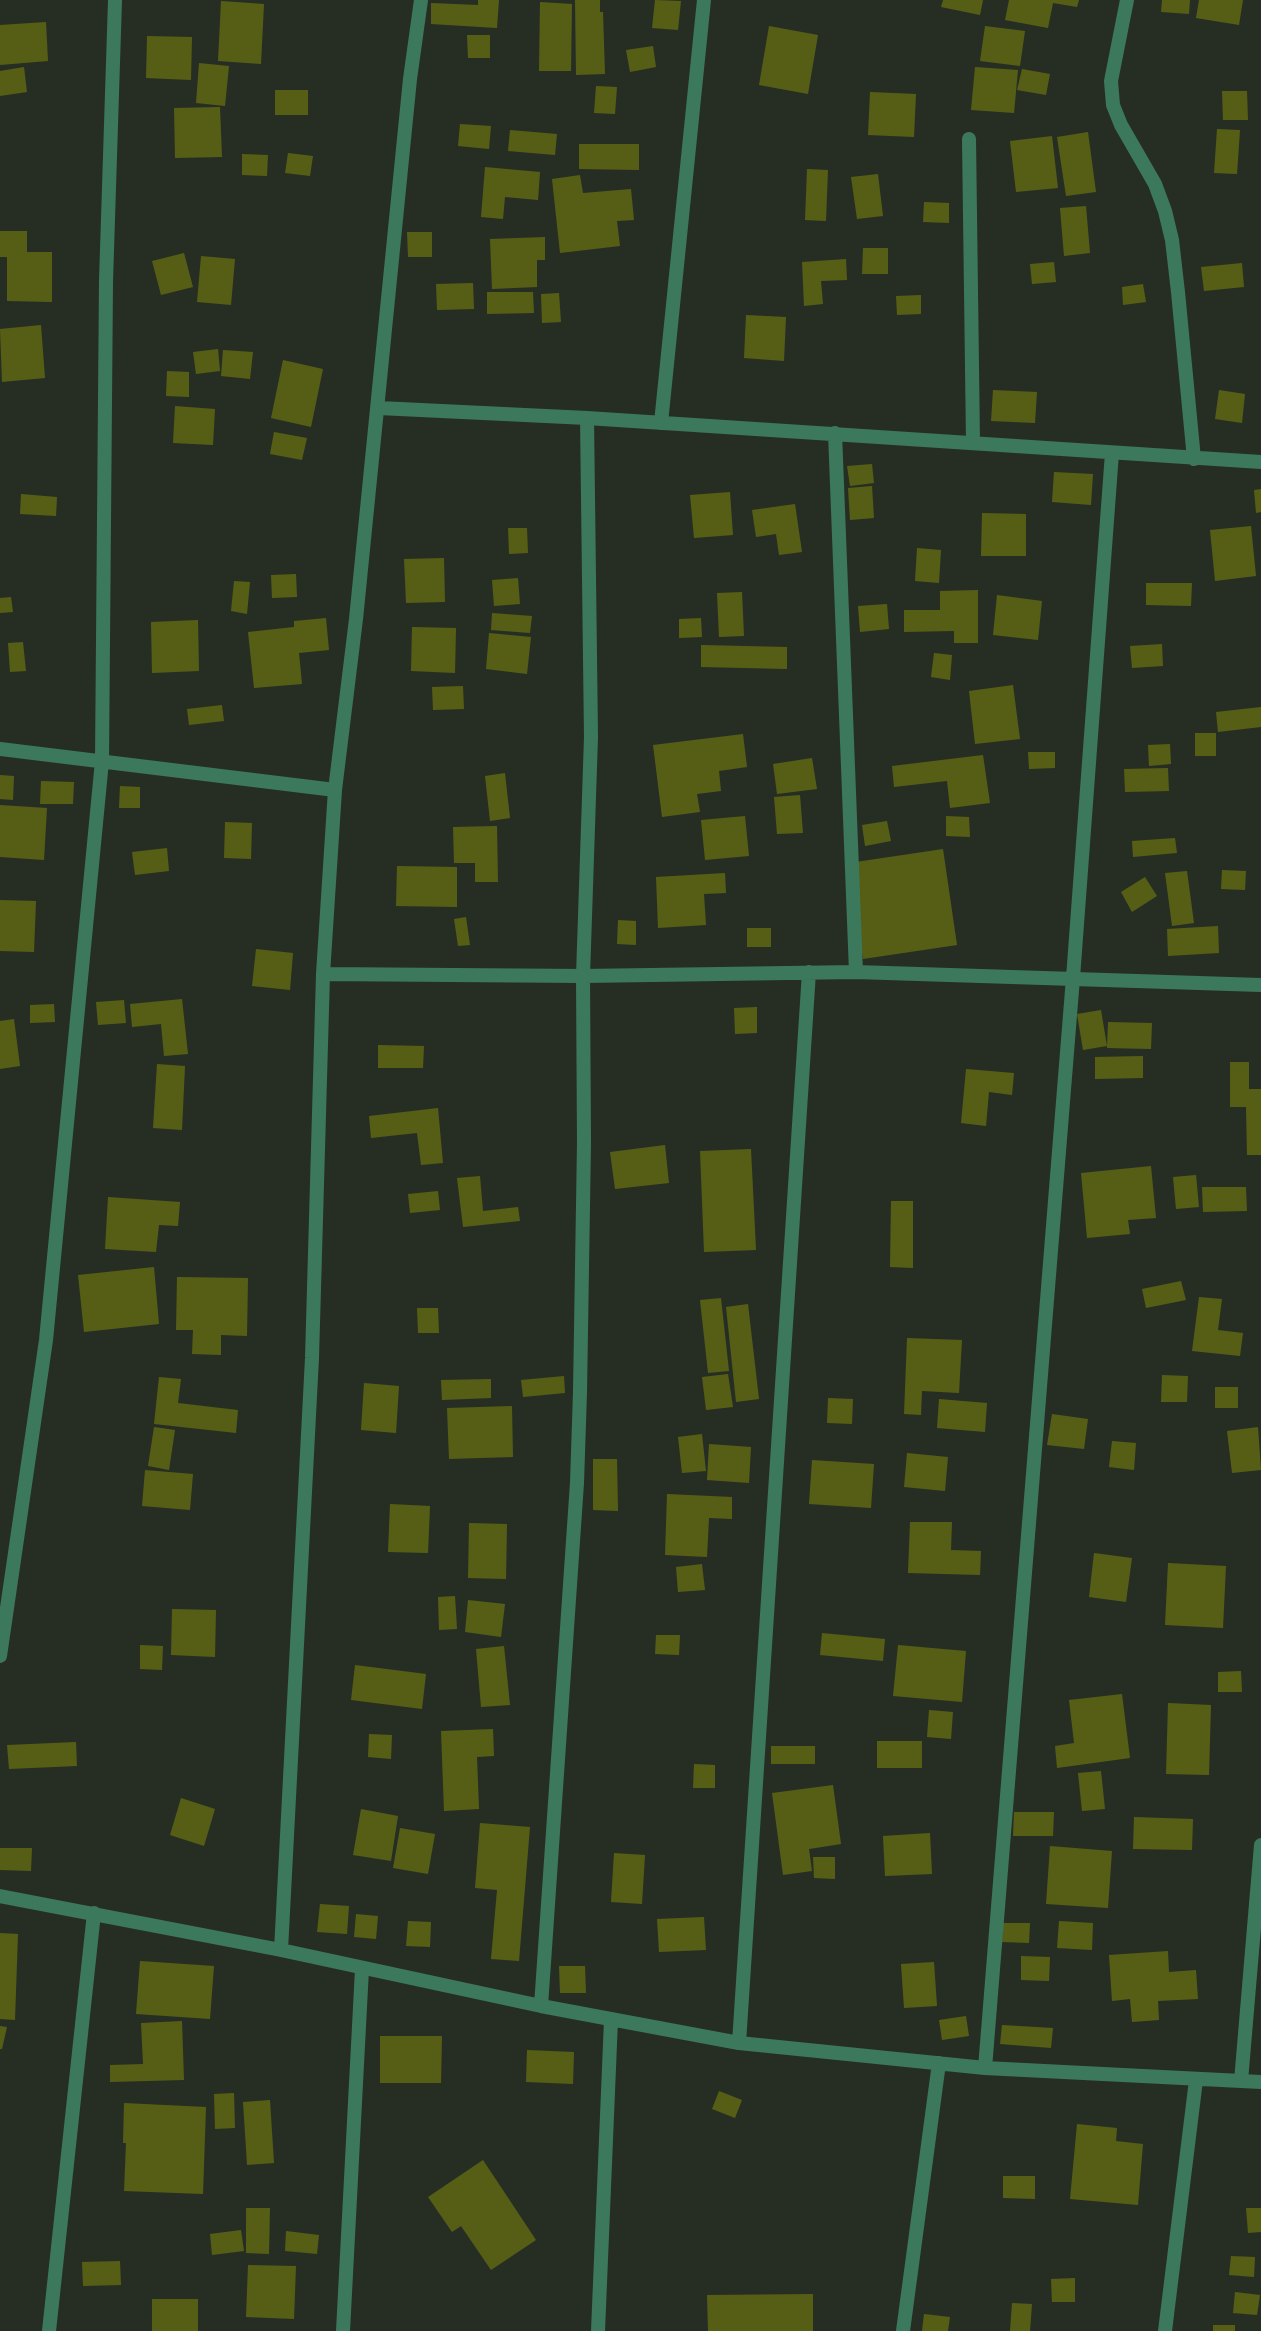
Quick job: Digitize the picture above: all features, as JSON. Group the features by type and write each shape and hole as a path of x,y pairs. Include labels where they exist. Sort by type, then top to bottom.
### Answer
{"street":[{"path":"0,1656 46,1340 102,761 106,281 115,0"},
{"path":"281,1950 312,1358 323,974 335,790 379,408 410,79 421,0"},
{"path":"661,423 704,0"},
{"path":"1127,0 1111,81 1113,105 1121,125 1156,184 1172,240 1194,459"},
{"path":"969,139 974,443"},
{"path":"379,408 835,433 1261,462"},
{"path":"541,2006 577,1483 584,1182 583,976 591,737 587,418"},
{"path":"835,433 856,972"},
{"path":"985,2068 1073,978 1112,453"},
{"path":"0,749 335,790"},
{"path":"739,2043 808,972"},
{"path":"323,974 583,976 856,972 1261,985"},
{"path":"1241,2081 1261,1845"},
{"path":"0,1896 281,1950 611,2020 739,2043 985,2068 1261,2082"},
{"path":"49,2331 94,1913"},
{"path":"343,2331 362,1969"},
{"path":"598,2331 611,2020"},
{"path":"902,2331 939,2063"},
{"path":"1166,2331 1196,2080"}],"building":[{"path":"478,0 499,0 497,28 431,24 431,3 478,5"},
{"path":"575,0 600,0 600,12 603,12 605,74 576,75"},
{"path":"655,0 681,1 678,30 652,28"},
{"path":"943,0 983,0 980,15 941,7"},
{"path":"1009,0 1079,0 1077,7 1053,3 1048,28 1005,20"},
{"path":"1162,0 1190,0 1189,14 1161,12"},
{"path":"1199,0 1243,0 1239,25 1196,18"},
{"path":"221,1 264,4 261,64 218,61"},
{"path":"540,2 572,4 571,71 539,71"},
{"path":"46,22 48,61 0,65 0,25"},
{"path":"769,26 818,35 808,94 759,85"},
{"path":"985,26 1025,31 1020,66 980,61"},
{"path":"467,35 490,35 490,58 468,58"},
{"path":"147,36 192,37 191,80 146,78"},
{"path":"653,46 656,67 630,72 626,50"},
{"path":"199,63 229,66 225,106 196,103"},
{"path":"24,67 27,92 0,96 0,71"},
{"path":"975,67 1018,70 1014,113 971,110"},
{"path":"1022,69 1050,74 1046,95 1017,90"},
{"path":"596,86 617,87 615,114 594,113"},
{"path":"275,90 308,90 308,115 275,115"},
{"path":"1222,91 1247,91 1248,120 1223,120"},
{"path":"870,92 916,94 914,137 868,135"},
{"path":"220,107 222,157 175,158 174,108"},
{"path":"460,124 491,126 489,149 458,146"},
{"path":"1217,129 1240,130 1237,174 1214,173"},
{"path":"510,130 557,134 555,155 508,151"},
{"path":"1088,132 1096,192 1066,196 1057,137"},
{"path":"1052,136 1058,188 1016,192 1010,141"},
{"path":"579,144 639,144 639,170 579,169"},
{"path":"288,153 313,156 310,176 285,173"},
{"path":"242,154 268,155 267,176 242,175"},
{"path":"485,167 540,172 538,200 505,197 503,219 481,217"},
{"path":"807,169 828,170 826,221 805,220"},
{"path":"878,174 883,216 857,219 851,177"},
{"path":"580,175 583,193 631,189 634,220 617,221 620,246 560,253 552,179"},
{"path":"924,202 949,203 949,223 923,222"},
{"path":"1086,206 1090,253 1064,256 1060,208"},
{"path":"0,231 27,231 27,252 52,252 52,302 7,301 7,257 0,257"},
{"path":"407,232 432,232 432,257 408,257"},
{"path":"545,237 545,260 537,260 537,287 492,289 490,239"},
{"path":"863,248 888,248 888,274 862,274"},
{"path":"184,253 193,287 161,295 152,261"},
{"path":"201,256 235,259 231,305 197,302"},
{"path":"846,259 847,280 821,281 823,304 804,306 802,262"},
{"path":"1054,262 1056,282 1032,284 1030,264"},
{"path":"1242,263 1244,287 1204,291 1201,267"},
{"path":"473,283 474,309 437,310 436,284"},
{"path":"1143,284 1146,302 1123,305 1122,287"},
{"path":"487,292 533,292 534,313 487,314"},
{"path":"559,293 561,322 542,323 541,294"},
{"path":"921,295 921,314 897,315 896,296"},
{"path":"746,315 786,317 784,361 744,358"},
{"path":"41,325 45,378 2,382 0,329"},
{"path":"218,349 220,371 196,374 193,352"},
{"path":"223,350 253,352 250,379 221,376"},
{"path":"283,360 323,369 311,427 271,418"},
{"path":"167,371 189,372 189,397 166,396"},
{"path":"993,390 1037,392 1035,423 991,421"},
{"path":"1219,390 1245,394 1242,423 1215,419"},
{"path":"175,406 215,409 213,445 173,443"},
{"path":"274,432 307,438 302,460 270,454"},
{"path":"872,464 874,483 850,486 847,466"},
{"path":"1054,472 1093,474 1091,505 1052,502"},
{"path":"872,486 874,518 850,520 848,488"},
{"path":"1261,489 1261,512 1256,513 1254,490"},
{"path":"730,492 733,535 694,538 690,495"},
{"path":"21,494 57,497 56,516 20,514"},
{"path":"795,504 802,552 779,555 776,534 756,537 752,510"},
{"path":"982,513 1026,514 1026,556 981,556"},
{"path":"1251,526 1256,576 1215,581 1210,530"},
{"path":"508,528 527,528 528,553 509,554"},
{"path":"917,548 941,550 939,583 915,581"},
{"path":"444,558 445,602 406,603 404,559"},
{"path":"296,574 297,597 272,598 271,575"},
{"path":"518,578 520,604 494,606 492,580"},
{"path":"234,581 250,582 247,614 231,611"},
{"path":"1146,583 1192,583 1191,606 1146,605"},
{"path":"978,590 978,643 954,643 954,631 904,632 904,610 940,610 940,591"},
{"path":"742,592 744,636 719,637 717,593"},
{"path":"997,595 1042,601 1038,640 993,635"},
{"path":"11,597 13,612 0,613 0,598"},
{"path":"887,604 889,629 860,632 858,606"},
{"path":"492,613 532,616 530,633 491,630"},
{"path":"326,618 329,650 299,653 302,684 254,688 248,632 294,627 294,621"},
{"path":"701,618 702,637 679,638 679,619"},
{"path":"198,620 199,671 152,673 151,622"},
{"path":"412,627 456,628 455,673 411,671"},
{"path":"489,633 531,637 527,674 486,669"},
{"path":"23,642 26,671 10,672 8,643"},
{"path":"1162,644 1163,666 1132,668 1130,646"},
{"path":"701,645 787,647 787,669 701,667"},
{"path":"934,653 952,655 950,680 931,677"},
{"path":"1013,685 1020,739 975,744 969,691"},
{"path":"463,686 464,709 433,710 432,687"},
{"path":"222,705 224,721 189,725 187,709"},
{"path":"1261,707 1261,727 1218,732 1216,712"},
{"path":"1195,733 1216,733 1216,756 1195,756"},
{"path":"743,734 747,767 719,771 721,791 697,794 700,812 662,817 653,745"},
{"path":"1170,744 1171,764 1149,766 1148,745"},
{"path":"1028,752 1055,752 1055,768 1029,769"},
{"path":"983,755 990,803 950,808 947,781 894,787 892,766"},
{"path":"812,758 817,789 777,794 773,764"},
{"path":"1168,768 1169,791 1125,792 1124,769"},
{"path":"505,773 510,818 490,821 485,776"},
{"path":"0,775 14,776 13,800 0,799"},
{"path":"41,781 74,782 73,804 40,804"},
{"path":"120,786 140,787 140,808 119,808"},
{"path":"800,795 803,833 777,834 774,797"},
{"path":"0,805 47,808 44,860 0,857"},
{"path":"745,816 749,856 705,860 701,820"},
{"path":"946,816 969,817 970,837 946,836"},
{"path":"887,821 891,841 865,846 862,825"},
{"path":"225,822 252,823 251,859 224,858"},
{"path":"497,826 498,882 475,882 475,863 454,863 453,827"},
{"path":"1175,838 1177,853 1133,857 1132,841"},
{"path":"167,848 169,871 135,875 132,852"},
{"path":"943,849 957,945 863,959 849,863"},
{"path":"397,866 457,867 457,907 396,906"},
{"path":"1222,870 1246,871 1245,890 1221,889"},
{"path":"1187,871 1194,923 1172,926 1165,873"},
{"path":"725,873 726,893 704,894 706,925 658,928 656,877"},
{"path":"1145,877 1157,896 1132,912 1121,892"},
{"path":"0,900 36,901 34,952 0,951"},
{"path":"466,917 470,945 458,946 454,919"},
{"path":"618,920 636,921 636,945 617,944"},
{"path":"1218,926 1219,953 1168,956 1167,929"},
{"path":"747,928 771,928 771,947 747,947"},
{"path":"256,949 293,953 290,990 252,986"},
{"path":"182,999 188,1054 164,1056 161,1024 132,1027 130,1004"},
{"path":"124,1000 126,1023 98,1025 96,1002"},
{"path":"54,1004 55,1022 30,1023 30,1005"},
{"path":"757,1007 757,1033 735,1034 734,1008"},
{"path":"1101,1010 1107,1046 1083,1050 1077,1014"},
{"path":"14,1019 20,1066 0,1069 0,1021"},
{"path":"1108,1022 1152,1023 1151,1049 1107,1048"},
{"path":"378,1045 424,1046 423,1068 378,1068"},
{"path":"1143,1056 1143,1078 1095,1079 1095,1057"},
{"path":"1230,1062 1249,1062 1249,1089 1261,1089 1261,1155 1247,1155 1246,1107 1230,1107"},
{"path":"157,1064 185,1066 182,1130 153,1128"},
{"path":"966,1069 1014,1073 1012,1095 989,1092 986,1126 961,1123"},
{"path":"438,1108 443,1163 421,1165 417,1133 371,1138 369,1116"},
{"path":"665,1145 669,1183 615,1189 610,1152"},
{"path":"751,1149 756,1250 704,1252 700,1151"},
{"path":"1151,1166 1156,1218 1128,1220 1130,1234 1087,1238 1081,1173"},
{"path":"1196,1175 1199,1207 1176,1209 1173,1177"},
{"path":"480,1176 483,1211 518,1207 520,1221 463,1227 457,1178"},
{"path":"1202,1187 1246,1187 1247,1211 1203,1212"},
{"path":"438,1191 440,1210 410,1213 408,1194"},
{"path":"108,1197 180,1202 178,1226 159,1225 156,1252 105,1249"},
{"path":"891,1201 913,1201 913,1268 890,1267"},
{"path":"154,1267 159,1324 84,1332 78,1275"},
{"path":"177,1277 248,1278 247,1336 221,1335 221,1355 192,1354 193,1330 176,1330"},
{"path":"1181,1281 1186,1300 1146,1308 1142,1289"},
{"path":"1199,1297 1222,1299 1218,1330 1243,1333 1240,1356 1192,1351"},
{"path":"721,1298 729,1371 708,1373 700,1300"},
{"path":"748,1304 759,1399 736,1402 726,1307"},
{"path":"417,1308 438,1308 439,1333 418,1333"},
{"path":"907,1338 962,1340 959,1393 922,1391 921,1415 904,1414"},
{"path":"728,1374 733,1407 706,1410 702,1377"},
{"path":"1162,1375 1188,1376 1187,1402 1161,1402"},
{"path":"564,1376 565,1393 523,1397 521,1380"},
{"path":"159,1377 181,1379 178,1403 238,1410 236,1433 154,1424"},
{"path":"491,1379 491,1398 442,1400 441,1380"},
{"path":"364,1383 399,1386 396,1433 361,1430"},
{"path":"1215,1387 1238,1387 1238,1408 1215,1408"},
{"path":"828,1398 853,1399 852,1424 827,1423"},
{"path":"939,1399 987,1403 985,1432 937,1428"},
{"path":"512,1406 513,1457 449,1459 447,1408"},
{"path":"1052,1414 1088,1419 1084,1449 1047,1445"},
{"path":"154,1427 175,1430 169,1470 148,1466"},
{"path":"1258,1427 1261,1470 1232,1473 1227,1431"},
{"path":"702,1434 706,1471 682,1473 678,1437"},
{"path":"1112,1441 1136,1443 1134,1470 1109,1467"},
{"path":"709,1444 751,1447 749,1483 707,1480"},
{"path":"907,1453 948,1457 945,1491 904,1487"},
{"path":"593,1459 617,1459 618,1511 593,1510"},
{"path":"812,1460 874,1464 871,1508 809,1504"},
{"path":"145,1470 193,1474 190,1510 142,1506"},
{"path":"667,1494 732,1497 732,1519 709,1518 707,1557 665,1555"},
{"path":"390,1504 430,1506 428,1553 388,1552"},
{"path":"910,1522 952,1522 951,1550 981,1551 980,1575 908,1573"},
{"path":"469,1523 507,1524 506,1579 468,1578"},
{"path":"1094,1553 1132,1558 1126,1602 1089,1597"},
{"path":"1168,1563 1226,1566 1223,1628 1165,1625"},
{"path":"702,1564 705,1590 678,1592 676,1567"},
{"path":"455,1596 457,1629 439,1630 438,1597"},
{"path":"468,1600 505,1604 501,1637 465,1632"},
{"path":"172,1609 216,1610 215,1657 171,1655"},
{"path":"822,1633 885,1639 883,1661 820,1655"},
{"path":"656,1635 680,1635 679,1655 655,1654"},
{"path":"140,1645 163,1646 162,1670 140,1669"},
{"path":"898,1645 966,1651 962,1702 893,1696"},
{"path":"504,1646 510,1705 481,1707 476,1649"},
{"path":"355,1665 426,1674 422,1709 351,1700"},
{"path":"1241,1671 1242,1692 1218,1692 1218,1672"},
{"path":"1122,1694 1130,1758 1057,1768 1055,1746 1074,1743 1069,1700"},
{"path":"1168,1703 1211,1705 1209,1775 1166,1774"},
{"path":"929,1710 953,1712 951,1739 927,1737"},
{"path":"493,1729 494,1756 477,1757 479,1809 444,1811 441,1731"},
{"path":"369,1734 392,1735 391,1759 368,1757"},
{"path":"877,1741 922,1741 922,1768 877,1768"},
{"path":"76,1742 77,1766 9,1769 7,1745"},
{"path":"771,1746 815,1746 815,1764 771,1764"},
{"path":"694,1764 715,1765 715,1788 693,1788"},
{"path":"1101,1771 1105,1809 1082,1811 1078,1773"},
{"path":"833,1785 841,1844 809,1849 812,1871 783,1875 772,1793"},
{"path":"181,1798 215,1809 204,1846 170,1835"},
{"path":"361,1809 398,1816 391,1861 353,1855"},
{"path":"1014,1812 1054,1812 1053,1836 1013,1836"},
{"path":"1134,1817 1193,1819 1192,1850 1133,1849"},
{"path":"480,1823 530,1827 519,1961 491,1959 497,1890 475,1888"},
{"path":"400,1828 435,1834 428,1874 393,1868"},
{"path":"930,1833 932,1874 885,1876 883,1836"},
{"path":"1050,1846 1112,1851 1108,1908 1046,1904"},
{"path":"0,1848 32,1848 31,1871 0,1870"},
{"path":"614,1853 645,1855 642,1904 611,1902"},
{"path":"813,1857 835,1857 835,1879 814,1878"},
{"path":"320,1904 349,1906 347,1934 317,1932"},
{"path":"356,1914 378,1916 376,1939 354,1937"},
{"path":"704,1917 706,1950 659,1952 657,1919"},
{"path":"408,1921 431,1922 430,1947 406,1946"},
{"path":"1059,1921 1093,1923 1092,1950 1057,1948"},
{"path":"1003,1923 1030,1923 1029,1943 1002,1942"},
{"path":"0,1933 18,1934 15,2020 0,2019"},
{"path":"1168,1951 1169,1972 1196,1970 1198,1999 1158,2001 1159,2020 1132,2022 1130,1999 1112,2001 1109,1955"},
{"path":"1021,1956 1050,1957 1049,1981 1021,1980"},
{"path":"140,1961 214,1966 210,2019 136,2014"},
{"path":"934,1962 937,2006 904,2008 901,1964"},
{"path":"559,1966 585,1966 586,1993 560,1993"},
{"path":"966,2016 969,2036 942,2040 939,2020"},
{"path":"182,2021 184,2080 110,2082 110,2065 143,2064 141,2023"},
{"path":"1002,2025 1053,2028 1051,2048 1000,2044"},
{"path":"0,2026 7,2027 2,2049 0,2049"},
{"path":"380,2036 442,2036 441,2083 380,2083"},
{"path":"527,2050 574,2052 573,2084 526,2082"},
{"path":"719,2091 742,2100 735,2118 712,2109"},
{"path":"234,2093 235,2128 215,2129 214,2094"},
{"path":"270,2100 274,2163 247,2165 243,2102"},
{"path":"124,2103 206,2107 203,2194 124,2191"},
{"path":"1077,2124 1117,2128 1116,2141 1143,2144 1138,2205 1070,2199"},
{"path":"483,2160 536,2240 491,2270 461,2226 452,2232 428,2197"},
{"path":"1003,2176 1035,2176 1035,2199 1003,2198"},
{"path":"246,2208 270,2208 269,2254 246,2253"},
{"path":"1246,2208 1261,2208 1261,2232 1248,2233"},
{"path":"241,2230 244,2251 212,2255 210,2234"},
{"path":"286,2231 319,2235 317,2254 285,2251"},
{"path":"1231,2256 1255,2257 1254,2277 1229,2275"},
{"path":"120,2261 121,2285 83,2286 82,2262"},
{"path":"248,2265 296,2266 294,2319 246,2317"},
{"path":"1075,2278 1075,2302 1052,2302 1051,2279"},
{"path":"1235,2292 1260,2295 1257,2315 1233,2313"},
{"path":"813,2294 813,2331 708,2331 707,2295"},
{"path":"152,2299 198,2299 198,2331 152,2331"},
{"path":"1012,2303 1032,2304 1030,2331 1010,2331"},
{"path":"924,2314 950,2317 948,2331 922,2331"},
{"path":"1213,2325 1235,2325 1235,2331 1213,2331"}]}
